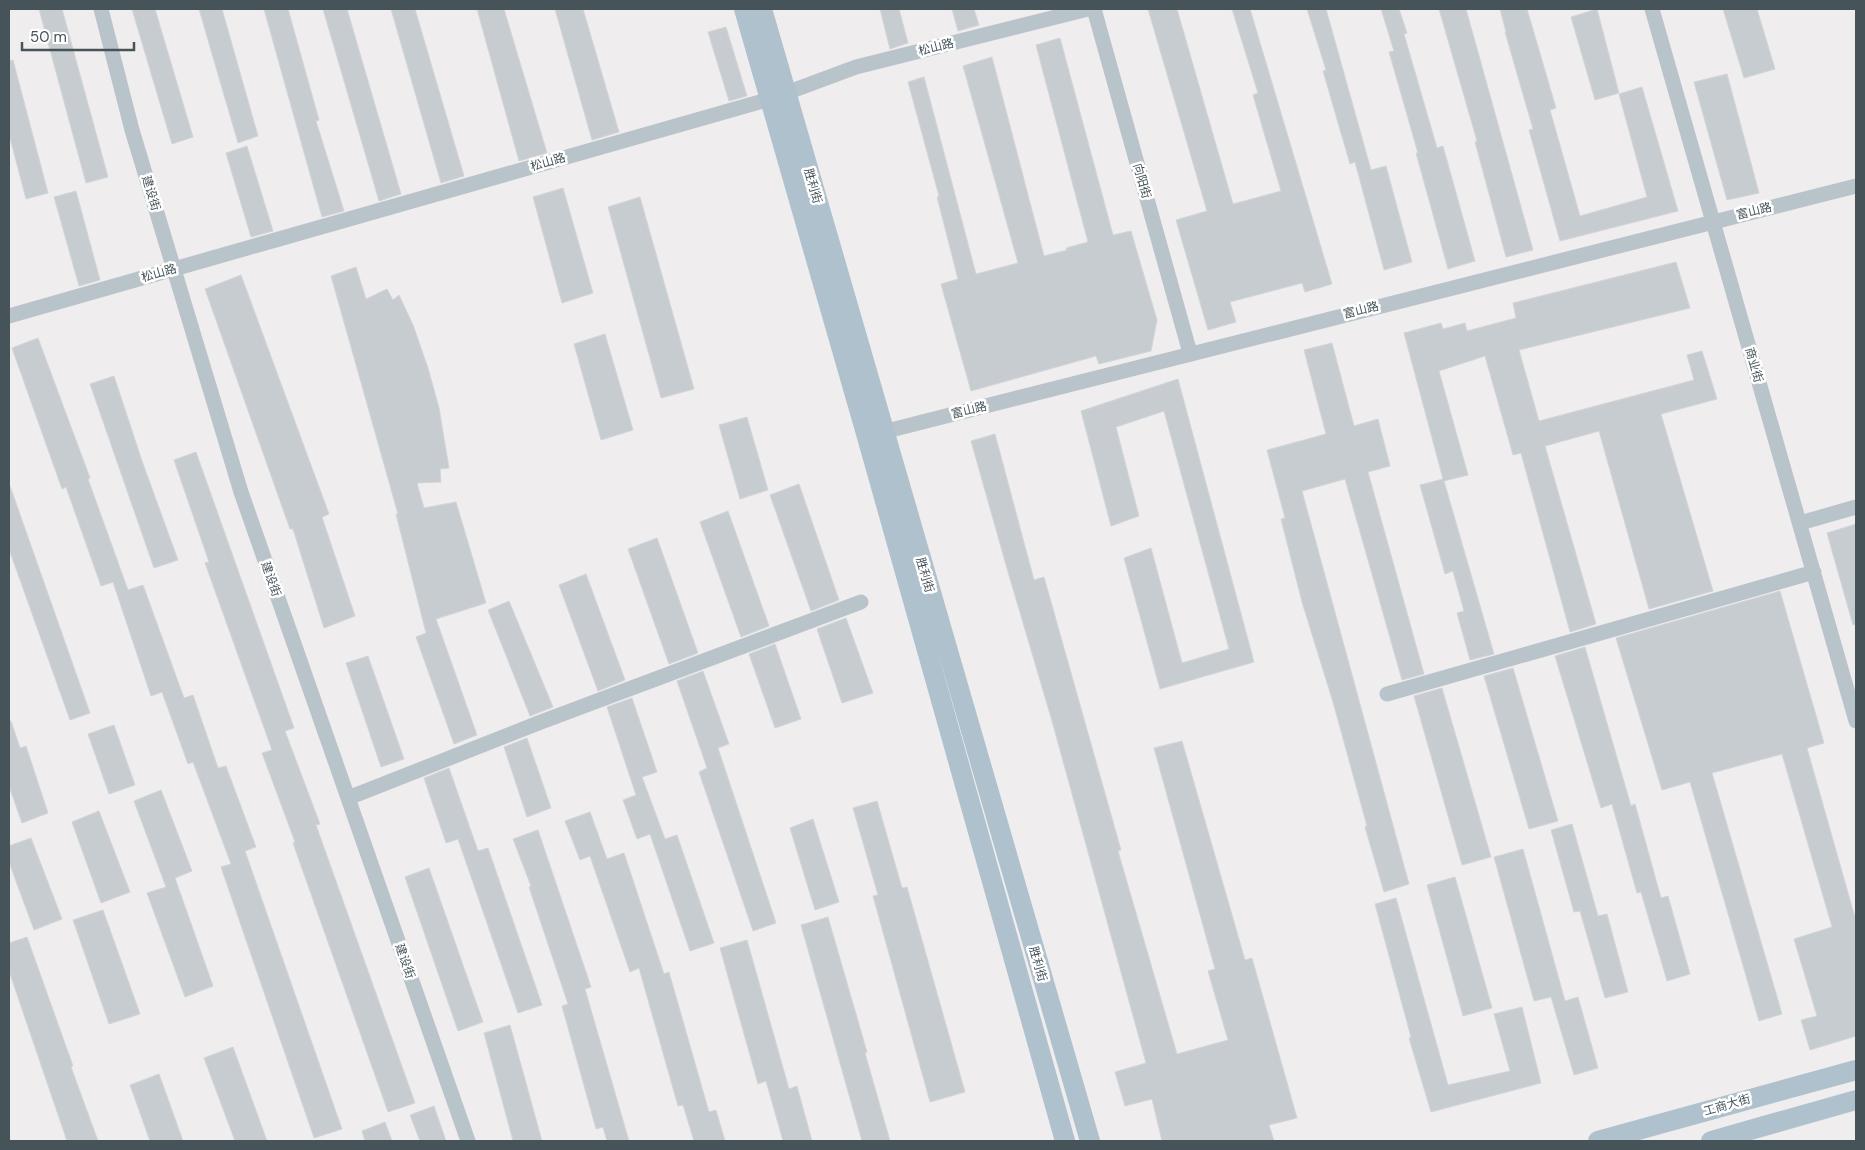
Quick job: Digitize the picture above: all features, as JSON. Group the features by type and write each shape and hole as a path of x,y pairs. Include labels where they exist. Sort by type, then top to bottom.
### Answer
{"main road":[{"name":"胜利街","path":"744,9 778,97 875,434 1090,1141"},
{"name":"胜利街","path":"762,9 778,97"},
{"name":"胜利街","path":"875,434 1065,1141"},
{"name":"工商大街","path":"1598,1141 1856,1070"},
{"path":"1711,1141 1856,1100"}],"street":[{"name":"建设街","path":"101,9 132,130 241,492 468,1141"},
{"name":"松山路","path":"9,316 778,97 856,67 1088,9"},
{"name":"向阳街","path":"1094,9 1190,353"},
{"name":"商业街","path":"1652,9 1856,721"},
{"name":"富山路","path":"875,434 1856,186"},
{"path":"1800,523 1856,507"},
{"path":"1387,694 1814,572"},
{"path":"348,798 550,719 861,602"}],"building":[{"path":"39,9 62,9 108,177 86,183"},
{"path":"132,9 155,9 193,137 172,144"},
{"path":"199,9 222,9 258,136 238,143"},
{"path":"264,9 288,9 319,120 316,121 344,211 322,217"},
{"path":"323,9 347,9 401,194 379,201"},
{"path":"391,9 415,9 464,176 441,183"},
{"path":"477,9 504,9 547,153 519,161"},
{"path":"555,9 583,9 619,132 592,140"},
{"path":"880,9 899,9 908,43 890,49"},
{"path":"952,9 974,9 979,25 958,31"},
{"path":"1148,9 1177,9 1233,204 1281,191 1253,95 1258,93 1232,9 1250,9 1332,284 1305,292 1302,283 1230,302 1236,322 1208,330 1176,220 1207,211"},
{"path":"1307,9 1326,9 1371,170 1386,166 1412,262 1384,270 1355,162 1350,164 1323,71 1326,70"},
{"path":"1381,9 1399,9 1407,33 1404,34 1437,148 1443,146 1475,261 1448,269 1389,52 1394,51"},
{"path":"1439,9 1466,9 1533,250 1506,257 1475,142 1477,141"},
{"path":"1500,9 1527,9 1556,108 1550,110 1580,216 1647,197 1619,94 1642,87 1678,211 1560,241 1529,130 1533,129"},
{"path":"1597,9 1619,93 1595,100 1571,17"},
{"path":"1723,9 1757,9 1775,69 1744,78"},
{"path":"726,27 747,96 729,101 708,32"},
{"path":"1060,38 1113,235 1131,231 1157,320 1151,351 1099,364 1096,356 971,391 941,284 958,279 937,197 939,196 908,82 924,77 976,274 1018,263 963,66 992,57 1044,256 1067,250 1066,248 1088,242 1036,45"},
{"path":"13,60 48,193 26,199 9,134 9,61"},
{"path":"1727,74 1759,193 1727,200 1694,82"},
{"path":"247,146 273,231 251,237 226,153"},
{"path":"563,188 593,293 562,303 533,197"},
{"path":"76,191 100,280 79,286 54,197"},
{"path":"640,197 694,389 661,398 608,207"},
{"path":"1676,262 1690,308 1519,350 1539,421 1694,380 1687,355 1702,351 1717,399 1661,414 1713,591 1649,609 1599,431 1545,446 1596,624 1570,632 1521,453 1513,455 1485,356 1439,371 1468,475 1444,481 1494,654 1470,660 1457,613 1464,611 1453,571 1445,574 1420,485 1443,479 1404,333 1441,323 1443,329 1465,323 1467,331 1516,318 1513,303"},
{"path":"356,267 366,299 387,289 393,300 399,295 413,325 439,408 449,468 440,469 441,482 417,483 424,508 456,502 486,603 436,619 477,735 454,744 416,637 426,633 396,514 398,514 331,276"},
{"path":"241,275 329,514 322,517 355,616 324,628 293,529 290,529 205,289"},
{"path":"605,334 633,430 601,440 574,344"},
{"path":"38,338 90,478 88,479 128,590 143,585 184,698 193,695 218,768 226,766 256,847 245,851 342,1129 314,1138 221,867 231,864 193,762 188,764 162,692 151,696 113,582 101,586 66,487 62,489 12,348"},
{"path":"1332,343 1354,426 1378,419 1390,466 1368,472 1424,674 1402,680 1345,479 1302,491 1409,884 1384,892 1333,702 1302,602 1281,519 1285,518 1267,450 1326,434 1304,350"},
{"path":"114,376 178,560 154,568 90,384"},
{"path":"1178,379 1254,662 1160,689 1124,558 1151,548 1182,663 1229,649 1164,411 1116,427 1139,516 1111,526 1081,411"},
{"path":"747,417 768,490 740,499 719,425"},
{"path":"995,434 1034,580 1044,577 1121,850 1118,851 1177,1054 1228,1040 1208,971 1215,969 1154,748 1182,741 1245,960 1252,958 1297,1118 1269,1125 1274,1141 1162,1141 1152,1099 1125,1106 1115,1072 1146,1063 1052,721 971,441"},
{"path":"196,452 294,728 285,731 320,824 316,825 415,1103 388,1112 293,843 295,842 262,753 272,750 205,563 209,562 174,460"},
{"path":"799,484 839,600 811,611 770,495"},
{"path":"9,486 90,713 70,720 9,549"},
{"path":"728,511 769,626 741,637 700,522"},
{"path":"1856,524 1856,624 1853,625 1827,533"},
{"path":"657,538 698,653 669,664 628,549"},
{"path":"586,574 625,680 598,691 559,585"},
{"path":"1780,591 1824,743 1807,748 1856,921 1856,1036 1810,1050 1801,1020 1817,1016 1794,939 1832,927 1782,754 1712,773 1782,1014 1759,1021 1690,782 1662,790 1616,638"},
{"path":"509,601 553,707 530,716 488,610"},
{"path":"846,618 873,693 842,703 817,629"},
{"path":"775,644 801,719 775,728 749,654"},
{"path":"1585,647 1631,806 1635,804 1661,898 1668,896 1690,974 1667,981 1641,892 1637,893 1612,804 1601,808 1555,656"},
{"path":"368,656 404,759 381,767 346,663"},
{"path":"1513,668 1558,821 1529,829 1484,676"},
{"path":"703,671 729,744 718,748 776,923 753,931 699,772 707,768 677,681"},
{"path":"1442,688 1491,857 1462,865 1414,696"},
{"path":"632,698 657,772 642,777 665,839 677,835 714,943 690,951 650,834 637,839 623,800 636,795 607,707"},
{"path":"9,721 11,721 20,748 26,746 48,813 22,823 9,786"},
{"path":"114,725 135,785 109,794 88,734"},
{"path":"527,738 551,808 527,817 504,747"},
{"path":"449,768 478,851 488,848 542,1005 518,1013 458,839 446,843 424,778"},
{"path":"161,790 192,871 175,878 213,986 185,997 147,893 166,887 134,801"},
{"path":"877,801 902,888 907,887 965,1092 930,1102 873,896 878,895 853,808"},
{"path":"99,811 130,892 101,903 72,822"},
{"path":"590,812 607,859 624,853 664,974 669,972 709,1112 716,1110 725,1141 694,1141 683,1105 678,1106 639,968 630,972 590,856 580,860 565,821"},
{"path":"813,819 839,902 815,910 790,828"},
{"path":"1572,824 1598,916 1607,914 1628,992 1605,998 1580,911 1574,912 1551,830"},
{"path":"538,830 591,987 585,989 629,1141 607,1141 603,1127 596,1129 562,1006 568,1004 529,887 531,886 513,839"},
{"path":"31,838 62,919 34,930 9,862 9,846"},
{"path":"1523,849 1565,1001 1578,997 1598,1068 1574,1075 1551,997 1534,1001 1494,857"},
{"path":"429,868 483,1022 458,1031 405,877"},
{"path":"1455,877 1492,1008 1463,1016 1427,885"},
{"path":"1396,898 1448,1085 1510,1071 1494,1014 1522,1007 1541,1083 1431,1112 1409,1038 1411,1037 1375,904"},
{"path":"103,910 140,1014 109,1024 73,920"},
{"path":"828,917 867,1052 865,1053 890,1141 862,1141 801,925"},
{"path":"27,937 98,1141 67,1141 9,971 9,943"},
{"path":"747,940 789,1089 797,1086 812,1141 783,1141 766,1081 758,1084 720,948"},
{"path":"510,1025 542,1141 513,1141 484,1033"},
{"path":"233,1047 267,1141 235,1141 204,1058"},
{"path":"159,1074 183,1141 150,1141 130,1085"},
{"path":"434,1106 446,1141 420,1141 410,1115"},
{"path":"385,1122 392,1141 365,1141 362,1131"}]}
